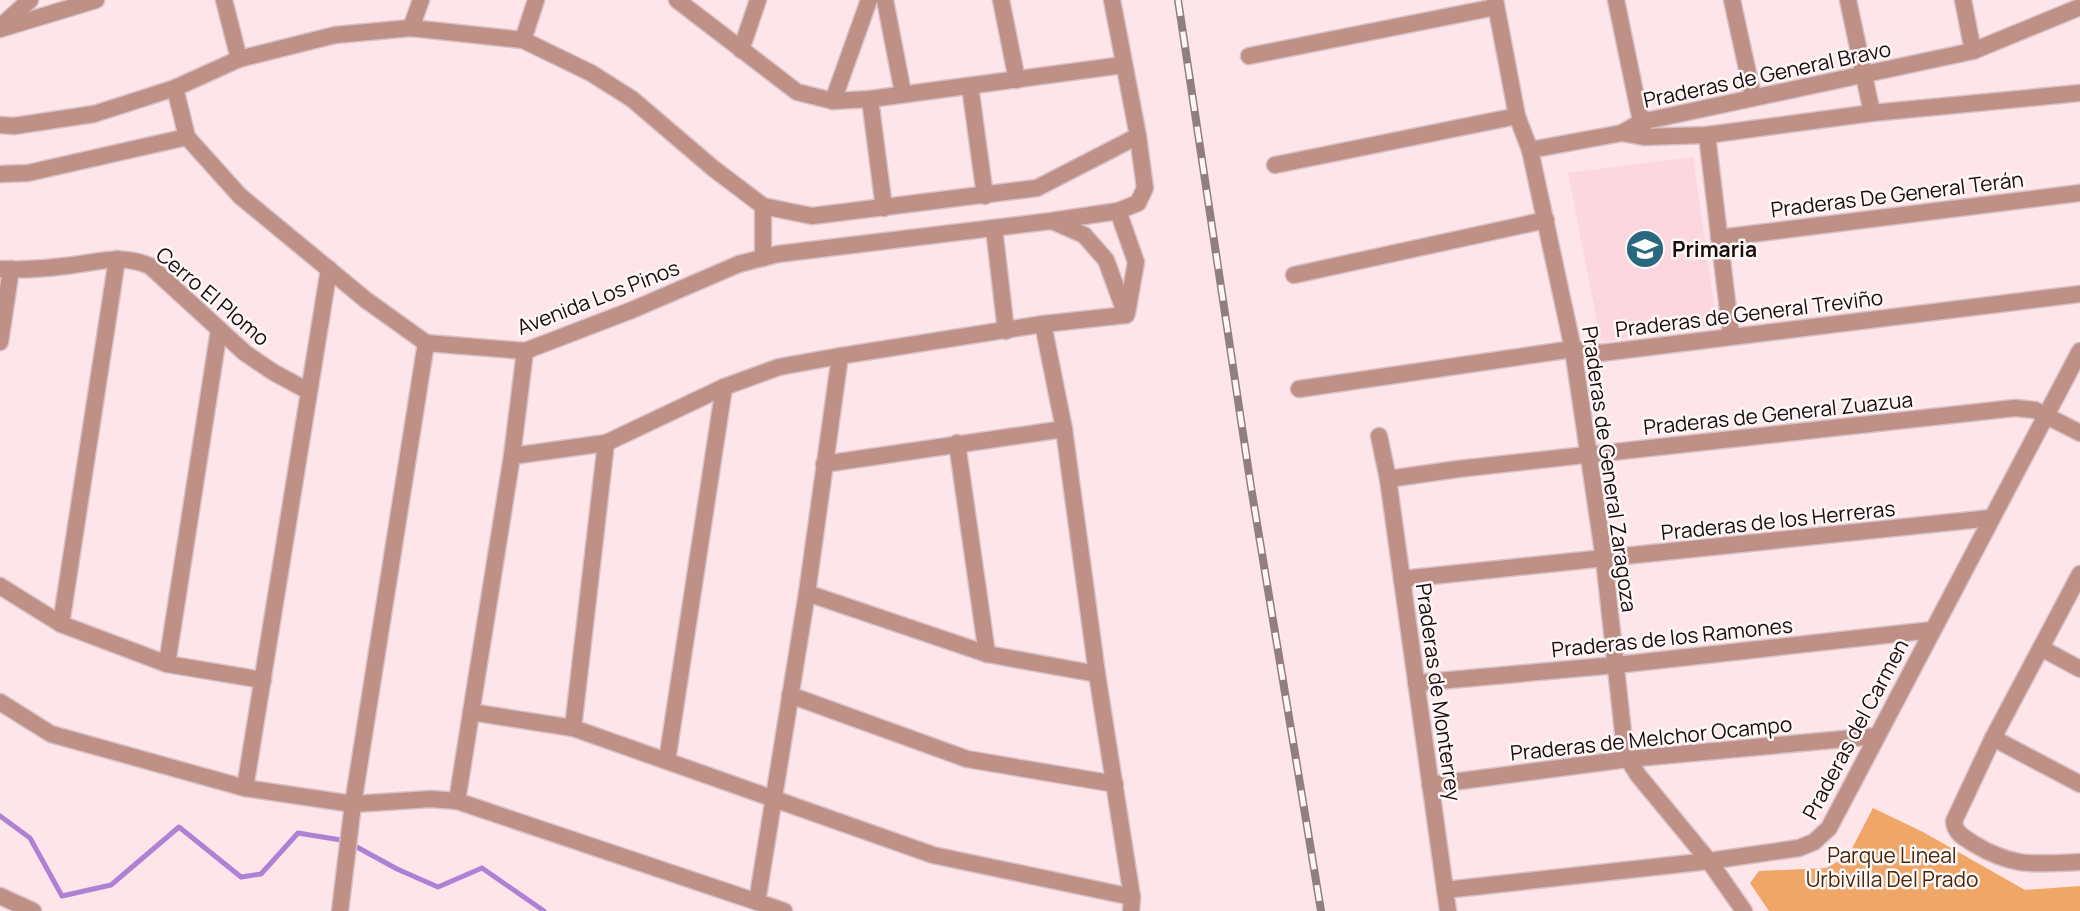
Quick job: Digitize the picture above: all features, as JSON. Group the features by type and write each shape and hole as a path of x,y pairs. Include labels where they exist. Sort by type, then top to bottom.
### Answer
{"street":[{"path":"0,28 30,0"},
{"path":"0,28 96,0"},
{"path":"224,0 239,59"},
{"path":"411,28 421,0"},
{"path":"523,40 537,0"},
{"path":"677,0 797,92 833,101 870,99 1123,65"},
{"path":"741,50 758,0"},
{"path":"833,101 869,0"},
{"path":"885,0 903,93"},
{"path":"1001,0 1017,80"},
{"path":"1112,0 1145,188 1138,203 1118,211 1136,262 1126,315"},
{"path":"1616,0 1643,130"},
{"path":"1732,0 1753,96"},
{"path":"1848,0 1872,113"},
{"path":"1963,0 1973,51"},
{"path":"2078,0 2080,7"},
{"path":"1249,56 1496,4"},
{"name":"Praderas de General Zaragoza","path":"1496,4 1517,116 1530,149 1573,349 1604,559 1624,741 1629,759 1638,775 1745,911"},
{"name":"Praderas de General Bravo","path":"1530,149 1643,130 1753,96 1973,51 2080,7"},
{"path":"0,125 14,126 94,114 175,88 239,59 335,35 411,28 523,40 591,73 632,99 714,169 763,206 812,216 1037,188 1138,136"},
{"path":"970,86 985,196"},
{"path":"175,88 187,136 240,196 366,300 426,343 353,804 340,911"},
{"name":"Praderas de General Bravo","path":"1643,130 1707,135 1872,113 2080,93"},
{"path":"870,99 884,208"},
{"path":"1275,164 1517,116"},
{"path":"1707,135 1731,335"},
{"path":"0,174 28,173 187,136"},
{"name":"Praderas De General Terán","path":"1719,237 2080,193"},
{"path":"763,206 763,258"},
{"name":"Avenida Los Pinos","path":"426,343 525,351 632,310 739,264 778,254 1118,211"},
{"path":"1294,275 1546,220"},
{"path":"1051,221 1084,235 1106,260 1126,315"},
{"path":"995,228 1006,331"},
{"path":"61,624 117,259"},
{"name":"Cerro El Plomo","path":"6,269 63,267 134,259 150,266 245,353 308,391"},
{"path":"0,342 6,269"},
{"path":"245,788 329,269"},
{"name":"Praderas de General Treviño","path":"1298,390 1573,349 1601,353 2080,294"},
{"path":"512,456 606,443 724,387 779,368 1043,324 1126,315"},
{"path":"471,712 573,728 933,855 1132,904 1064,429 1043,324"},
{"path":"167,664 219,330"},
{"path":"457,801 512,456 525,351"},
{"name":"Praderas del Carmen","path":"1445,890 1709,862 1799,848 1814,842 1829,828 2080,351"},
{"path":"757,902 807,593 840,356"},
{"path":"667,761 724,387"},
{"name":"Praderas de General Zuazua","path":"1388,479 1589,454 2015,408 2035,410 2080,433"},
{"path":"824,464 1064,429"},
{"name":"Praderas de Monterrey","path":"1379,436 1388,479 1448,911"},
{"path":"573,728 606,443"},
{"path":"957,443 987,654"},
{"name":"Praderas de los Herreras","path":"1402,579 1991,518"},
{"path":"2080,574 1993,738 1954,821 1958,834 1992,855 2008,861 2022,864 2080,862"},
{"path":"0,586 61,624 167,664 262,680"},
{"path":"807,593 987,654 1097,674"},
{"name":"Praderas de los Ramones","path":"1416,682 1616,665 1932,629"},
{"path":"2041,648 2080,668"},
{"path":"789,695 967,759 1115,784"},
{"path":"0,702 51,734 245,788 353,804 431,799 457,801 784,911"},
{"name":"Praderas de Melchor Ocampo","path":"1430,785 1629,759 1876,736"},
{"path":"1993,738 2080,784"},
{"path":"0,896 33,911"}],"shaded area":[{"name":"Primaria","path":"1693,157 1717,325 1601,342 1568,173"}],"green space":[{"name":"Parque Lineal Urbivilla Del Prado","path":"1873,808 1923,832 2025,890 2080,886 2080,911 1769,911 1750,883 1759,871 1826,868 1848,856"}],"waterway":[{"path":"0,816 30,838 62,896 111,885 179,827 241,877 261,874 298,833 341,840"},
{"path":"355,846 438,887 482,868 544,911"}],"railway":[{"path":"1178,0 1251,487 1321,911"}],"place":[{"name":"Primaria","path":"1645,249"}]}
